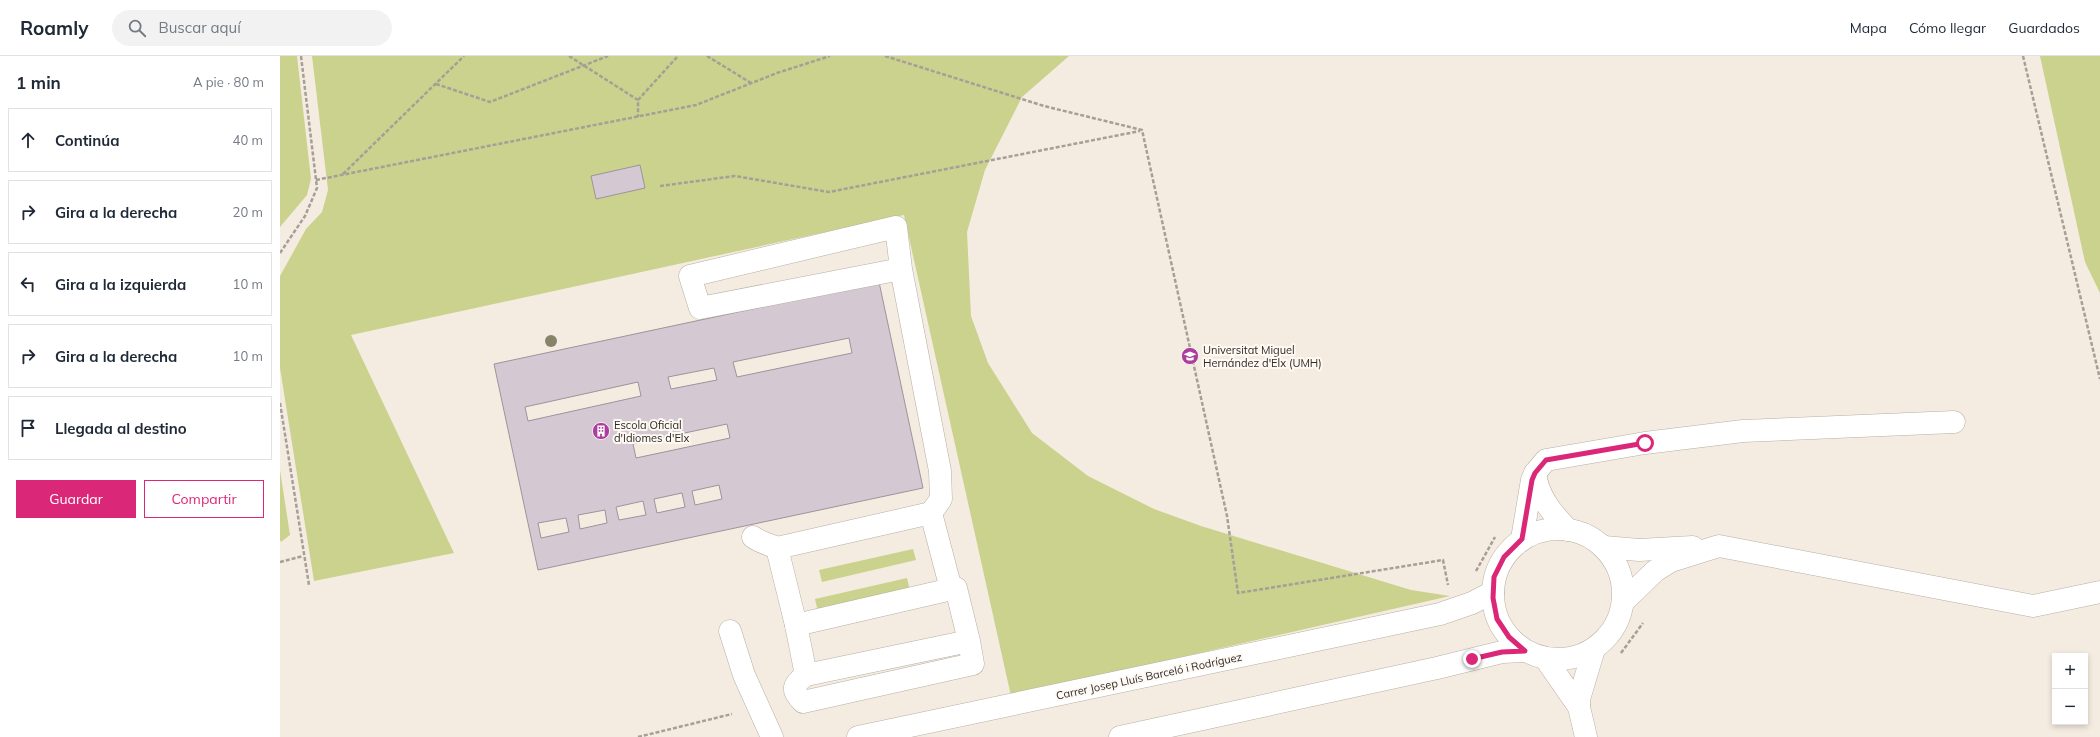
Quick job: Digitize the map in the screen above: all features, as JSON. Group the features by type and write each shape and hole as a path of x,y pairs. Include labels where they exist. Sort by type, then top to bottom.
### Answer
{"street":[{"path":"753,537 762,544 777,548 931,513 941,499 940,471 901,269 896,227 690,276 700,308 901,269"},
{"path":"1522,539 1532,480 1535,473 1546,460 1645,443 1743,431 1954,422"},
{"path":"1535,473 1543,498 1550,510 1568,530"},
{"path":"931,513 951,589"},
{"path":"1120,737 1437,668 1502,652 1525,651 1545,658 1567,659 1586,654 1602,643 1615,628 1623,610 1624,590 1620,571 1610,554 1596,540 1578,531 1559,528 1538,532 1522,539 1504,557 1494,577 1493,592 1497,619 1509,637 1525,651"},
{"path":"1604,548 1639,550 1666,547 1724,547 2032,606 2100,592"},
{"path":"1623,602 1655,571 1671,561 1724,547"},
{"path":"777,548 796,625 806,675 969,641 956,588 796,625"},
{"name":"Carrer Josep Lluís Barceló i Rodríguez","path":"858,737 1440,614 1472,603 1493,592"},
{"path":"730,631 744,675 772,737"},
{"path":"1579,707 1584,682 1594,649"},
{"path":"1545,658 1579,707 1586,737"}],"path":[{"path":"280,253 305,216 317,188 301,56"},
{"path":"343,175 464,56"},
{"path":"569,56 638,100"},
{"path":"436,84 490,102 608,56"},
{"path":"638,117 638,100 678,56"},
{"path":"707,56 751,83"},
{"path":"316,180 696,105 751,83 830,56"},
{"path":"885,56 1044,106 1142,130"},
{"path":"2023,56 2100,379"},
{"path":"660,186 735,176 829,192 1142,130"},
{"path":"1142,130 1227,516 1238,593 1443,560 1448,588"},
{"path":"280,403 303,556 309,585"},
{"path":"1474,573 1498,532"},
{"path":"280,562 303,556"},
{"path":"638,737 734,714 736,720"}],"green space":[{"path":"280,56 297,56 311,179 307,195 280,227"},
{"path":"312,56 1069,56 1022,97 985,170 967,232 971,316 988,363 1032,433 1088,476 1154,509 1201,526 1411,590 1450,596 1011,696 904,215 351,335 454,553 314,581 280,368 280,276 306,229 322,212 328,190"},
{"path":"2040,56 2100,56 2100,293 2085,262"},
{"path":"280,470 290,535 281,542 280,540"},
{"path":"913,549 916,560 822,582 819,570"},
{"path":"907,578 910,591 818,612 815,599"}],"building":[{"path":"640,165 645,188 596,199 591,176"},
{"name":"Escola Oficial d'Idiomes d'Elx","path":"879,282 923,488 538,570 494,364","holes":["849,338 852,353 737,377 733,362","714,368 717,380 671,389 668,377","638,382 641,396 528,421 525,407","727,424 730,438 636,458 633,444","719,485 722,499 695,505 692,491","682,493 685,507 657,513 654,499","643,501 646,515 619,520 616,507","605,510 607,523 580,529 578,515","566,518 569,532 541,538 538,523"]}],"place":[{"name":"Universitat Miguel Hernández d'Elx (UMH)","path":"1190,356"},
{"name":"Escola Oficial d'Idiomes d'Elx","path":"601,431"}],"route":[{"path":"1472,659 1502,652 1525,651 1509,637 1497,619 1493,598 1494,577 1504,557 1522,539 1532,480 1535,473 1546,460 1645,443"}]}
